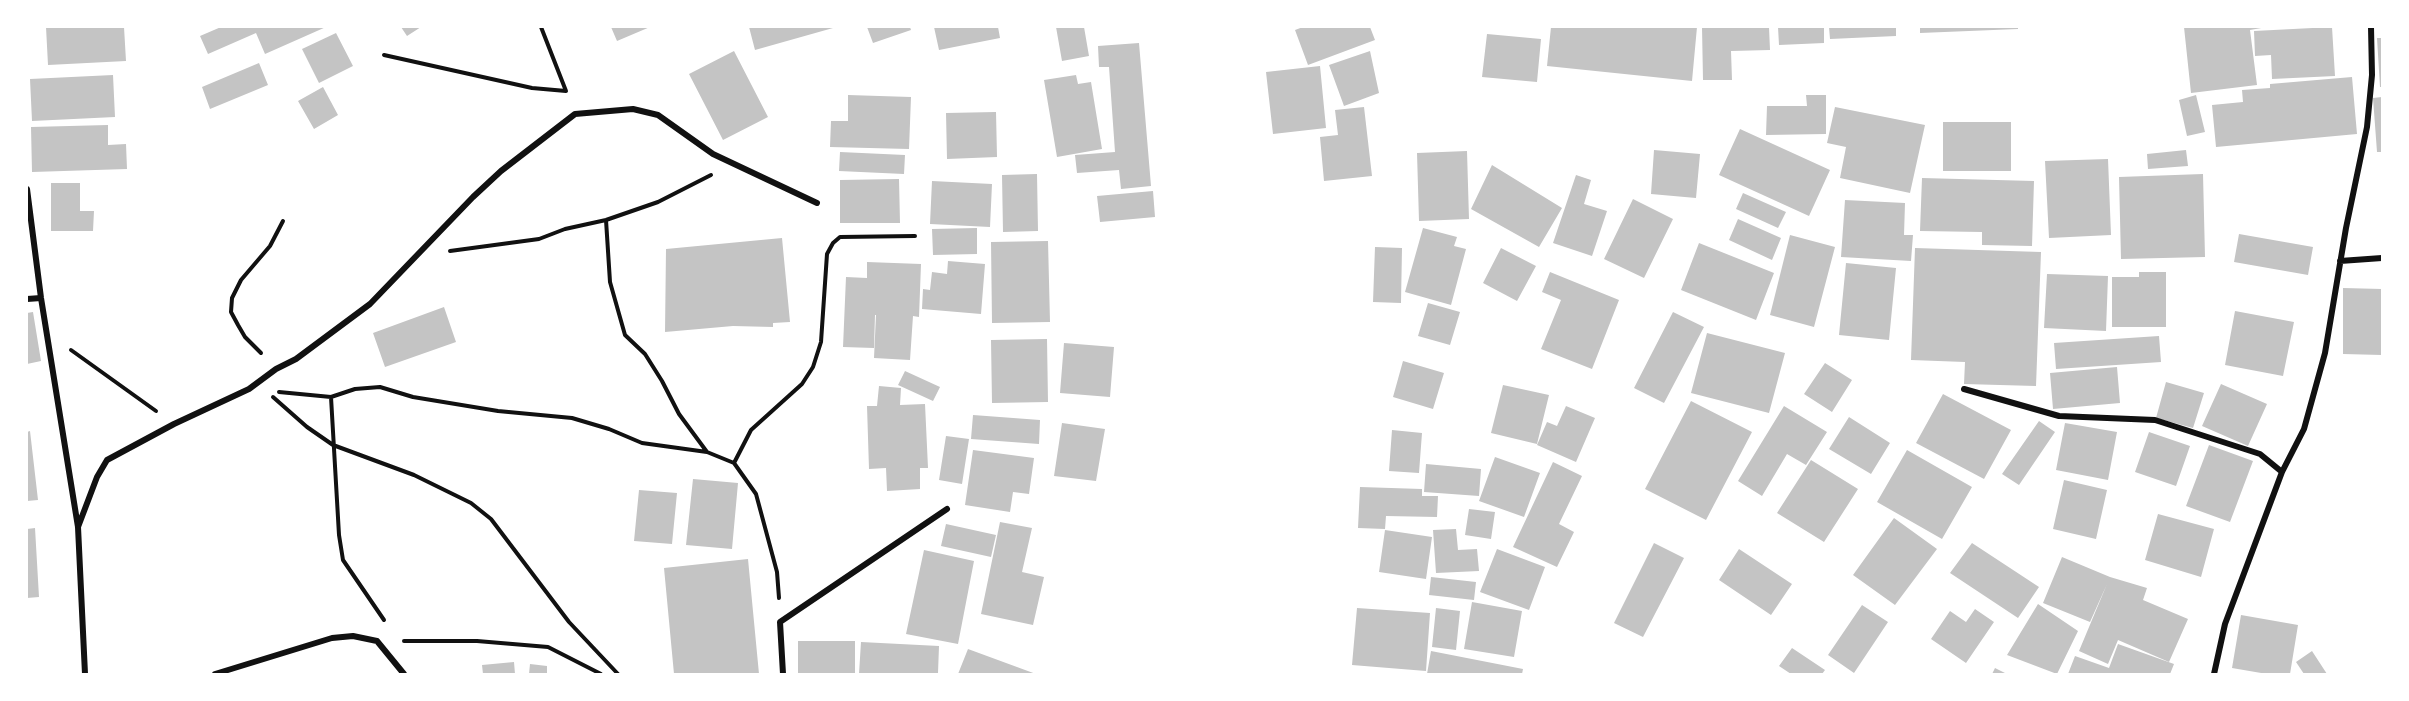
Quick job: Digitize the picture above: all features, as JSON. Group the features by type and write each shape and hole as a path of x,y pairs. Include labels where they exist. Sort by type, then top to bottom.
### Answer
{"street":[{"path":"2214,674 2225,624 2282,472 2295,449 2313,401 2325,353 2340,261 2367,127 2372,75 2371,27"},
{"path":"78,527 97,477 107,460 174,424 249,389 276,369 296,359 370,304 501,171 575,114 633,109 658,115 713,154 816,203"},
{"path":"27,189 46,332 78,527 85,674"},
{"path":"2340,261 2382,258"},
{"path":"27,299 41,298"},
{"path":"1964,389 2059,416 2155,420 2248,449 2260,454 2282,472"},
{"path":"783,674 780,622 947,509"},
{"path":"215,674 332,638 353,636 377,641 404,674"}],"path":[{"path":"541,27 575,114"},
{"path":"384,55 532,88 566,91"},
{"path":"416,255 539,239 566,229 606,220 658,202 732,164"},
{"path":"606,220 610,282 625,335 645,354 663,381 679,414 707,452"},
{"path":"276,369 245,337 231,312 231,305 232,297 241,280 270,246 283,221"},
{"path":"734,463 751,429 802,384 813,367 821,342 827,254 833,243 840,237 915,236"},
{"path":"46,332 174,424"},
{"path":"249,389 331,397 355,390 380,387 413,397 498,411 572,418 609,429 642,443 707,452 734,463 756,494 777,572 780,622"},
{"path":"265,390 307,427 333,445 414,475 471,503 491,519 569,622 618,674"},
{"path":"331,397 343,561 386,624"},
{"path":"377,641 477,641 548,647 601,674"}],"building":[{"path":"46,27 124,27 126,61 48,65"},
{"path":"221,27 326,27 265,54 256,33 208,54 200,36"},
{"path":"401,27 421,27 407,36"},
{"path":"611,27 650,27 617,41"},
{"path":"749,27 833,27 833,28 755,50"},
{"path":"867,27 910,27 911,30 873,43"},
{"path":"934,27 998,27 1000,38 939,50"},
{"path":"1056,27 1084,27 1089,56 1062,61"},
{"path":"1303,27 1370,27 1375,40 1308,65 1295,30"},
{"path":"1551,27 1697,27 1692,81 1547,66"},
{"path":"1702,27 1769,27 1770,50 1731,51 1732,80 1703,80"},
{"path":"1778,27 1824,27 1824,43 1779,45"},
{"path":"1829,27 1896,27 1896,36 1830,39"},
{"path":"1920,27 2018,27 2018,29 1920,33"},
{"path":"2184,27 2267,27 2250,30 2257,85 2191,93"},
{"path":"2332,27 2335,76 2272,79 2271,55 2255,56 2254,31"},
{"path":"336,33 353,66 319,83 302,49"},
{"path":"1487,34 1541,39 1537,82 1482,77"},
{"path":"2377,38 2382,38 2382,87 2380,87"},
{"path":"1139,43 1151,186 1121,189 1119,170 1077,173 1075,155 1115,152 1109,67 1099,67 1098,46"},
{"path":"734,51 768,117 723,140 689,74"},
{"path":"1370,51 1379,93 1344,106 1329,65"},
{"path":"259,63 268,85 210,109 202,87"},
{"path":"1320,66 1326,128 1273,134 1266,72"},
{"path":"113,75 115,117 32,121 30,79"},
{"path":"1076,75 1078,84 1091,82 1102,149 1057,157 1044,80"},
{"path":"2352,77 2357,134 2216,147 2212,105 2243,102 2242,90 2270,88 2270,84"},
{"path":"323,87 338,115 314,129 298,101"},
{"path":"848,95 911,97 909,149 830,147 831,121 848,121"},
{"path":"1806,95 1826,95 1826,134 1766,135 1767,106 1807,106"},
{"path":"2196,95 2205,132 2187,136 2179,100"},
{"path":"2382,97 2382,152 2377,152 2373,98"},
{"path":"1364,107 1372,176 1324,181 1320,137 1338,135 1335,110"},
{"path":"1835,107 1925,125 1910,193 1840,178 1846,147 1827,143"},
{"path":"996,112 997,157 947,159 946,113"},
{"path":"1943,122 2011,122 2011,171 1943,171"},
{"path":"108,125 108,145 126,144 127,169 32,172 31,127"},
{"path":"1740,129 1830,170 1809,216 1719,175"},
{"path":"1654,150 1700,154 1696,198 1651,194"},
{"path":"2186,150 2188,166 2148,169 2147,154"},
{"path":"1467,151 1469,219 1419,221 1417,153"},
{"path":"840,152 905,155 904,174 839,171"},
{"path":"2108,159 2111,235 2049,238 2045,161"},
{"path":"1492,165 1562,208 1539,247 1471,209"},
{"path":"1037,174 1038,231 1003,232 1002,175"},
{"path":"2203,174 2205,257 2121,259 2119,177"},
{"path":"1576,175 1591,180 1584,204 1607,211 1592,256 1553,243"},
{"path":"1922,178 2034,181 2032,246 1982,245 1982,232 1920,231"},
{"path":"899,179 900,223 840,223 840,180"},
{"path":"932,181 992,184 990,227 930,224"},
{"path":"51,183 80,183 80,211 94,211 93,231 51,231"},
{"path":"1153,191 1155,217 1100,222 1097,196"},
{"path":"1743,193 1786,212 1778,228 1736,209"},
{"path":"1633,199 1673,219 1644,278 1604,259"},
{"path":"1845,200 1905,203 1904,235 1913,235 1911,261 1841,257"},
{"path":"1738,219 1781,238 1772,260 1729,240"},
{"path":"977,228 977,254 933,255 932,229"},
{"path":"1423,228 1457,237 1454,246 1466,249 1451,305 1405,292"},
{"path":"2239,234 2313,247 2308,275 2234,262"},
{"path":"1790,235 1835,247 1814,327 1770,315"},
{"path":"782,238 790,322 773,323 773,327 733,326 665,332 666,249"},
{"path":"1048,241 1050,322 992,323 991,242"},
{"path":"1699,243 1774,273 1756,320 1681,290"},
{"path":"1375,247 1402,248 1401,303 1373,302"},
{"path":"1501,248 1536,266 1517,301 1483,283"},
{"path":"1915,248 2041,252 2036,386 1964,384 1965,362 1911,360"},
{"path":"948,261 985,264 981,314 922,309 923,289 930,290 932,272 947,274"},
{"path":"867,262 921,264 919,317 913,316 910,360 874,358 876,315 874,348 843,347 846,277 867,278"},
{"path":"1846,263 1896,268 1889,340 1839,335"},
{"path":"1550,272 1619,300 1592,369 1541,349 1561,300 1542,292"},
{"path":"2139,272 2166,272 2166,327 2112,327 2112,277 2139,277"},
{"path":"2047,274 2108,276 2106,331 2044,328"},
{"path":"2343,288 2382,289 2382,355 2343,354"},
{"path":"1428,303 1460,312 1450,345 1418,336"},
{"path":"444,307 456,342 385,367 373,333"},
{"path":"2235,311 2294,322 2283,376 2225,365"},
{"path":"33,312 41,361 27,364 27,313"},
{"path":"1673,312 1704,327 1664,403 1634,388"},
{"path":"1707,333 1785,353 1769,413 1691,393"},
{"path":"2159,336 2161,362 2056,369 2054,343"},
{"path":"1047,339 1048,402 992,403 991,340"},
{"path":"1064,343 1114,347 1110,397 1060,393"},
{"path":"1403,361 1444,373 1433,409 1393,397"},
{"path":"1825,363 1852,380 1832,412 1804,394"},
{"path":"2117,367 2120,403 2053,409 2050,373"},
{"path":"905,371 940,387 933,401 898,385"},
{"path":"2166,382 2204,393 2193,428 2156,418"},
{"path":"2221,384 2267,404 2248,446 2202,426"},
{"path":"1503,385 1549,395 1537,444 1491,433"},
{"path":"879,386 901,388 900,405 925,404 928,468 920,468 920,489 887,491 886,468 869,469 867,406 877,406"},
{"path":"1943,394 2011,430 1984,479 1916,443"},
{"path":"1691,401 1752,432 1706,520 1645,489"},
{"path":"1566,406 1595,418 1576,462 1537,445 1547,422 1557,426"},
{"path":"1784,406 1827,432 1806,465 1787,454 1762,496 1738,481"},
{"path":"973,415 1040,420 1039,444 971,439"},
{"path":"1849,417 1890,443 1871,474 1829,449"},
{"path":"2039,421 2055,432 2019,485 2002,474"},
{"path":"1062,423 1105,429 1096,481 1054,476"},
{"path":"2065,423 2117,432 2108,480 2056,470"},
{"path":"1392,430 1422,433 1419,473 1389,471"},
{"path":"30,431 38,500 27,501 27,432"},
{"path":"2149,432 2190,446 2176,486 2135,472"},
{"path":"946,436 969,439 962,484 939,480"},
{"path":"2209,445 2253,461 2230,522 2186,506"},
{"path":"973,450 1034,458 1029,494 1013,492 1010,512 965,505"},
{"path":"1907,450 1972,487 1942,539 1877,502"},
{"path":"1495,457 1540,473 1524,517 1479,501"},
{"path":"1811,460 1858,489 1824,542 1777,513"},
{"path":"1553,462 1582,476 1559,524 1574,532 1557,567 1513,547"},
{"path":"1426,464 1481,469 1479,496 1424,492"},
{"path":"693,479 738,483 732,549 686,545"},
{"path":"2064,480 2107,490 2096,539 2053,529"},
{"path":"1360,487 1422,489 1422,496 1438,496 1437,517 1386,516 1385,529 1358,528"},
{"path":"639,490 677,493 672,544 634,541"},
{"path":"1469,509 1495,512 1491,539 1465,535"},
{"path":"2158,514 2214,529 2201,577 2145,560"},
{"path":"1894,518 1937,549 1895,605 1853,575"},
{"path":"1000,522 1032,528 1022,572 1044,577 1033,625 981,614"},
{"path":"946,524 996,535 991,557 941,546"},
{"path":"35,528 39,597 27,598 27,529"},
{"path":"1456,529 1458,550 1477,549 1479,571 1436,573 1433,530"},
{"path":"1385,530 1432,537 1426,579 1379,572"},
{"path":"1654,543 1684,558 1643,637 1614,623"},
{"path":"1972,543 2039,587 2018,618 1950,573"},
{"path":"1497,549 1545,567 1529,610 1480,592"},
{"path":"1739,549 1792,584 1771,615 1719,580"},
{"path":"924,550 974,561 958,644 906,634"},
{"path":"2062,557 2110,577 2147,588 2143,600 2188,619 2169,662 2118,640 2108,664 2079,651 2107,584 2090,622 2043,603"},
{"path":"748,559 759,674 674,674 664,568"},
{"path":"1431,577 1476,582 1474,600 1429,595"},
{"path":"1472,602 1522,611 1514,657 1464,649"},
{"path":"2038,604 2078,631 2057,674 2007,655"},
{"path":"1862,605 1888,622 1854,673 1828,655"},
{"path":"1357,608 1430,613 1426,671 1352,665"},
{"path":"1436,608 1460,611 1456,650 1432,647"},
{"path":"1975,609 1994,622 1966,663 1931,639 1950,611 1966,622"},
{"path":"2241,615 2298,625 2290,674 2267,674 2232,668"},
{"path":"798,641 855,641 855,674 798,674"},
{"path":"861,642 939,646 938,673 859,674"},
{"path":"2118,644 2174,664 2170,674 2068,674 2075,656 2109,668"},
{"path":"1792,648 1825,670 1822,674 1791,674 1779,666"},
{"path":"968,649 1036,674 958,674"},
{"path":"1431,651 1523,669 1522,674 1427,674"},
{"path":"2312,651 2327,674 2304,674 2296,662"},
{"path":"514,662 515,674 483,674 482,665"},
{"path":"530,664 547,666 547,674 529,674"},
{"path":"1995,668 2007,674 1992,674"}]}
